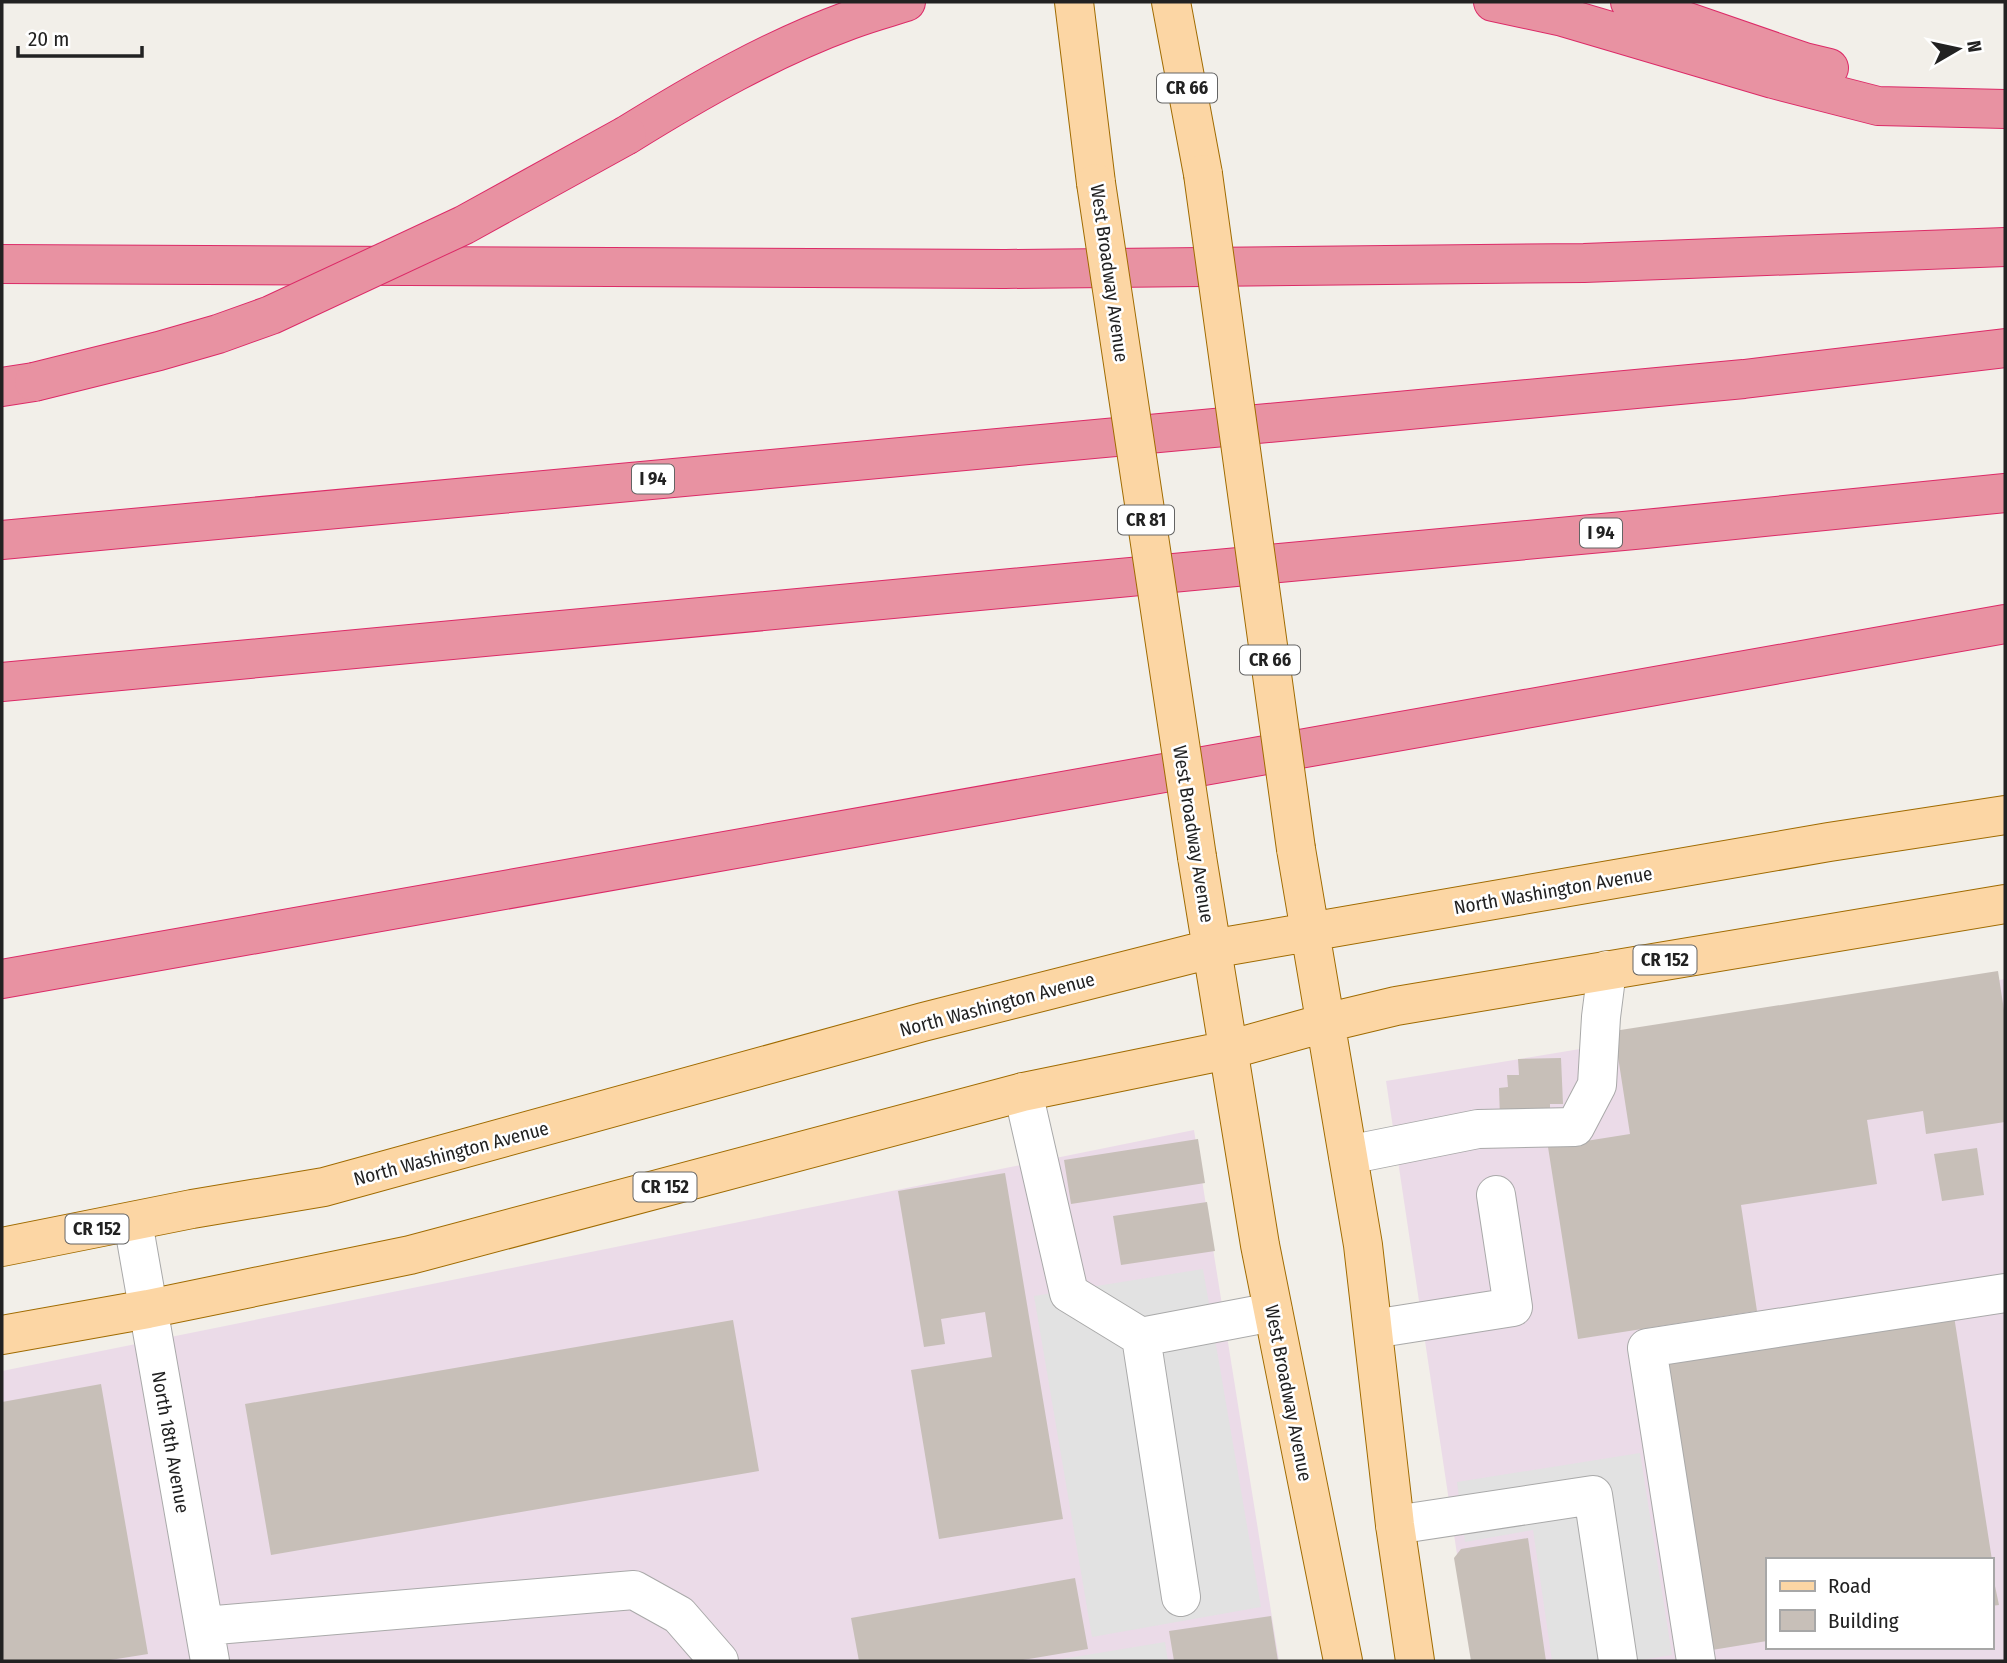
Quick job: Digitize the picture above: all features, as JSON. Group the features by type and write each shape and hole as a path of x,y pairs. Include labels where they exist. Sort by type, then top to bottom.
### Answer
{"highway":[{"path":"18,384 159,351 271,315 464,226 627,135 683,100 760,60 849,20 906,2"},
{"path":"1493,2 1563,17 1773,79 1878,106 1996,109"},
{"path":"1630,2 1804,62 1996,109"},
{"path":"2,264 1018,269 1584,262 2005,247"},
{"name":"I 94","path":"2,540 1744,379 2005,348"},
{"name":"I 94","path":"2,682 1632,531 2005,493"},
{"path":"2,979 2005,624"}],"main road":[{"name":"West Broadway Avenue","path":"1074,2 1096,183 1211,949 1273,1312 1343,1661"},
{"name":"CR 66","path":"1171,2 1203,174 1296,849 1310,931"},
{"name":"North Washington Avenue","path":"2,1247 192,1209 324,1187 923,1022 1211,949 1829,842 2005,815"},
{"name":"CR 152","path":"2,1335 148,1309 410,1255 1023,1092 1228,1050 1396,1006 2005,904"},
{"path":"1310,931 1363,1245 1395,1525 1415,1661"}],"street":[{"path":"1348,1155 1478,1129 1575,1127 1597,1085 1607,970"},
{"path":"1023,1092 1069,1293 1141,1337 1273,1312"},
{"path":"1373,1329 1513,1307 1496,1195"},
{"name":"North 18th Avenue","path":"132,1222 207,1644"},
{"path":"1696,1661 1647,1348 2005,1293"},
{"path":"1141,1337 1181,1597"},
{"path":"1395,1525 1593,1495 1618,1661"},
{"path":"207,1644 634,1590 679,1615 719,1661"}],"shaded area":[{"path":"2005,979 2005,1661 1473,1661 1386,1081"},
{"path":"1194,1130 1279,1661 2,1661 2,1371"},
{"path":"1203,1269 1261,1607 1092,1637 1034,1296"},
{"path":"1640,1453 1672,1655 1636,1661 1552,1661 1533,1530 1465,1542 1457,1482"},
{"path":"1165,1642 1168,1661 1050,1661"}],"building":[{"path":"1998,971 2005,1017 2005,1122 1926,1134 1923,1111 1867,1120 1877,1184 1741,1205 1757,1311 1578,1339 1548,1147 1630,1134 1614,1031"},
{"path":"1561,1058 1563,1104 1550,1104 1550,1116 1500,1118 1499,1088 1508,1087 1507,1075 1519,1075 1518,1059"},
{"path":"1198,1139 1205,1183 1071,1204 1064,1160"},
{"path":"1977,1148 1984,1195 1942,1201 1934,1154"},
{"path":"1005,1173 1063,1519 939,1539 911,1370 992,1357 985,1312 941,1319 945,1344 924,1347 898,1191"},
{"path":"1207,1202 1215,1251 1121,1265 1113,1216"},
{"path":"1954,1316 1992,1558 1766,1558 1766,1641 1712,1650 1667,1361"},
{"path":"733,1320 759,1471 271,1555 245,1404"},
{"path":"101,1384 148,1654 104,1661 2,1661 2,1402"},
{"path":"1528,1538 1546,1661 1471,1661 1454,1558 1461,1549"},
{"path":"1993,1576 1999,1605 1993,1606"},
{"path":"1075,1578 1088,1649 1017,1661 859,1661 851,1618"},
{"path":"1271,1616 1278,1661 1174,1661 1169,1631"}]}
